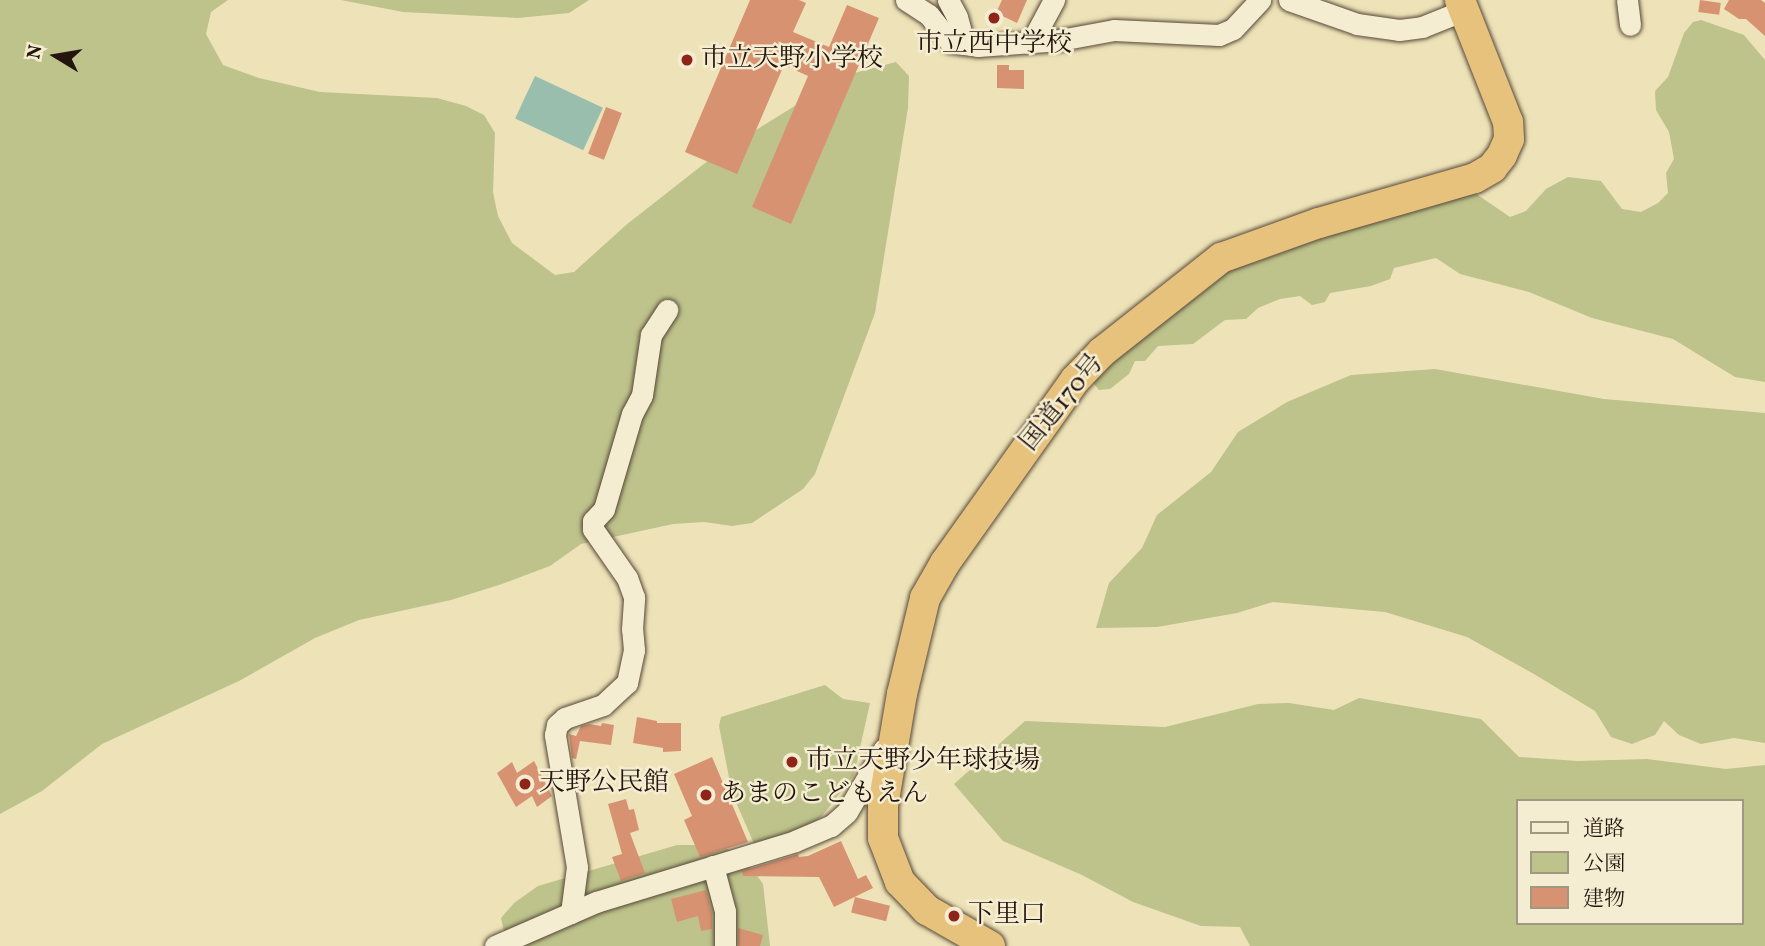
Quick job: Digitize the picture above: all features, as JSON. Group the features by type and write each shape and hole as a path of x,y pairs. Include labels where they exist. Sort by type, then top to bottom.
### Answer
{"highway":[{"name":"国道170号","path":"990,946 927,910 900,882 883,838 883,806 902,694 925,598 945,563 1052,409 1102,352 1221,258 1319,223 1475,178 1492,168 1509,139 1508,122 1462,5"}],"street":[{"path":"906,0 929,15 950,41 978,46 1132,29 1219,36 1233,29 1260,0"},
{"path":"1032,41 1054,0"},
{"path":"1289,0 1357,24 1399,30 1422,27 1462,5"},
{"path":"1627,0 1630,25"},
{"path":"956,6 964,44"},
{"path":"570,913 577,867 555,735 557,725 565,718 603,705 627,683 634,650 634,597 627,578 593,529 593,521 604,509 632,414 642,395 651,335 667,310"},
{"path":"495,946 596,902 795,841 831,827 847,812 884,749 893,746"},
{"path":"713,866 725,911 725,946"}],"green space":[{"path":"0,0 228,0 211,12 206,34 223,65 259,78 320,92 437,98 466,106 484,115 495,133 493,192 498,216 512,243 555,275 574,272 626,225 714,156 843,76 896,62 909,76 908,108 875,313 815,474 803,489 752,523 732,526 704,522 673,524 581,544 550,566 502,584 451,600 359,620 315,638 239,681 102,744 42,791 0,814"},
{"path":"341,0 589,0 569,13 518,18 403,12"},
{"path":"1701,20 1744,35 1765,60 1765,382 1735,377 1673,339 1592,318 1529,292 1460,274 1436,258 1394,268 1390,279 1371,286 1330,293 1325,302 1312,305 1300,296 1280,299 1258,308 1246,319 1225,320 1193,344 1158,346 1145,361 1135,361 1129,374 1110,389 1099,390 1090,379 1220,269 1472,191 1510,217 1526,211 1546,189 1568,177 1601,181 1622,209 1641,212 1658,203 1668,193 1666,173 1674,159 1669,132 1656,110 1655,91 1668,77 1684,33 1693,22"},
{"path":"1435,369 1604,399 1765,413 1765,743 1734,738 1701,744 1679,735 1664,721 1655,735 1632,744 1611,737 1595,711 1534,674 1467,637 1385,612 1273,602 1237,613 1157,627 1096,628 1109,583 1142,548 1157,515 1211,472 1238,432 1287,402 1351,375"},
{"name":"市立天野少年球技場","path":"825,685 843,699 870,703 854,775 822,816 801,833 755,846 732,793 719,726 721,717"},
{"path":"1359,698 1481,719 1519,757 1578,761 1647,759 1726,769 1765,765 1765,946 1250,946 1240,927 1201,926 1133,902 1082,875 1003,841 954,784 1025,721 1165,727 1258,704 1289,703 1334,710"},
{"path":"677,845 715,845 740,853 763,884 770,946 507,946 501,918 514,903 538,886"}],"shaded area":[{"path":"535,76 603,108 583,150 515,119"}],"building":[{"path":"750,0 799,0 806,3 793,32 829,47 847,5 879,18 791,224 752,207 808,76 784,65 737,174 685,152"},
{"path":"1002,0 1027,0 1017,23 996,13"},
{"path":"1700,0 1721,3 1719,15 1698,12"},
{"path":"1729,0 1761,0 1765,3 1765,36 1746,19 1739,19 1724,9"},
{"path":"997,65 1009,65 1009,70 1024,70 1024,89 997,88"},
{"path":"606,107 622,113 604,160 588,154"},
{"path":"637,717 657,723 681,723 681,751 663,752 663,748 633,743"},
{"path":"602,723 614,725 611,745 580,741 576,759 572,758 569,734 576,736 581,726 601,726"},
{"name":"あまのこどもえん","path":"712,757 748,842 700,857 684,820 692,816 674,774"},
{"name":"天野公民館","path":"534,761 552,796 537,807 532,796 516,807 497,773 512,762 517,773"},
{"path":"626,799 629,810 634,809 639,830 630,833 645,873 621,881 612,857 622,854 608,804"},
{"path":"841,841 858,879 866,875 873,888 834,907 819,877 743,876 742,871 798,854 799,857 808,856"},
{"path":"706,890 712,913 712,929 701,931 698,916 677,922 671,899"},
{"path":"855,897 890,906 886,921 851,913"},
{"path":"738,928 763,935 760,946 738,946"}],"place":[{"name":"市立西中学校","path":"994,18"},
{"name":"市立天野小学校","path":"687,60"},
{"name":"市立天野少年球技場","path":"792,762"},
{"name":"天野公民館","path":"525,784"},
{"name":"あまのこどもえん","path":"706,795"},
{"name":"下里口","path":"954,916"}]}
